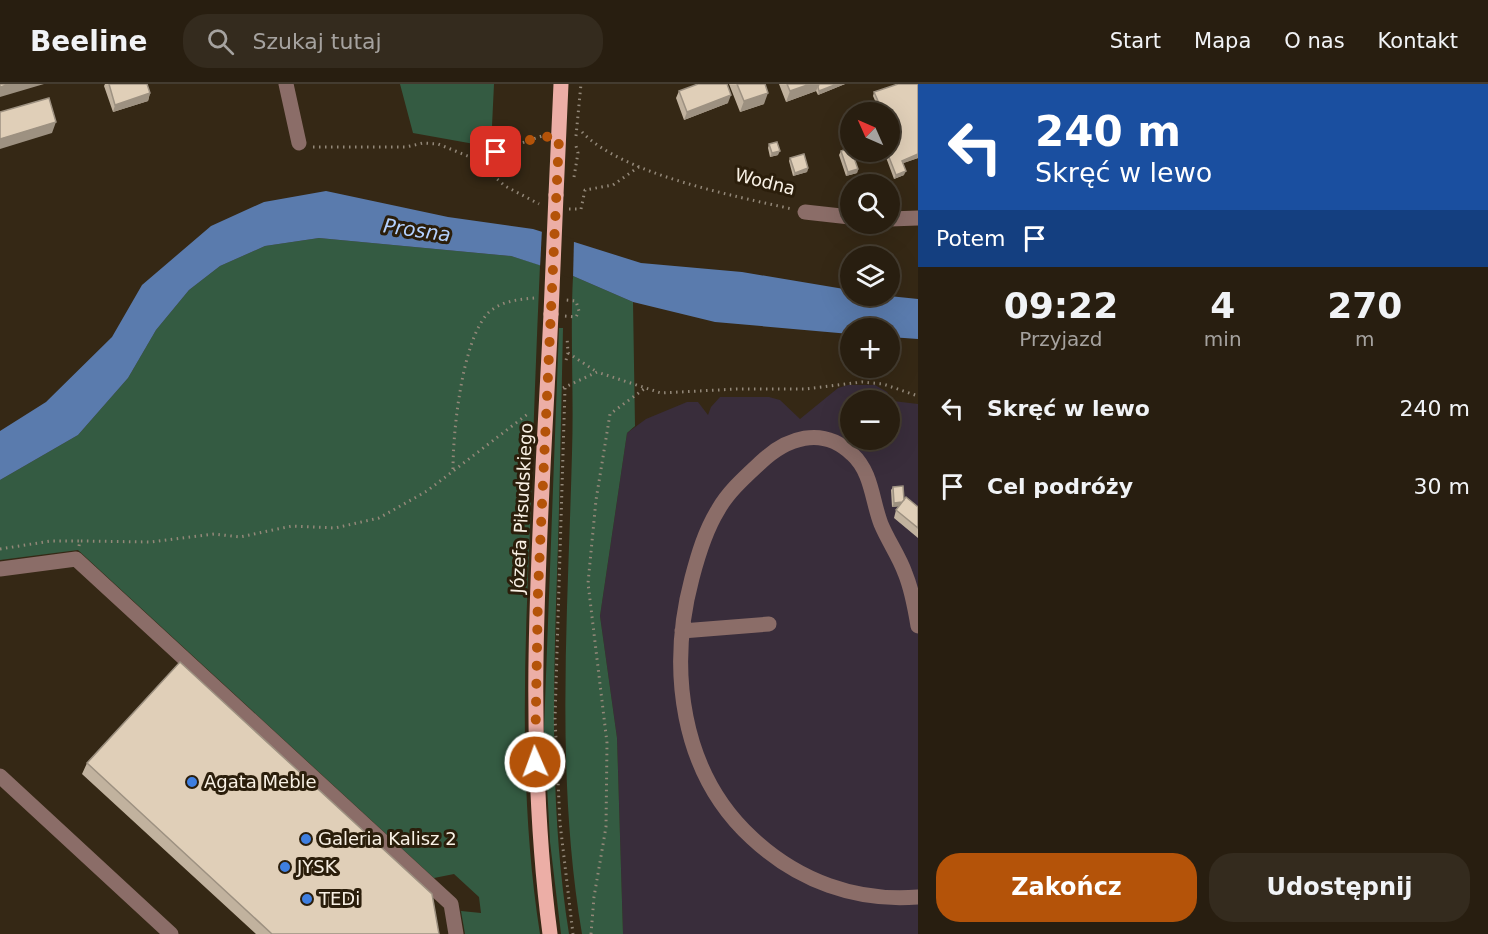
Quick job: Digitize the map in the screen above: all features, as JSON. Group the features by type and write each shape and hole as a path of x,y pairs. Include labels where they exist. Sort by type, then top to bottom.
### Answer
{"main road":[{"name":"Józefa Piłsudskiego","path":"550,934 540,842 534,727 547,397 558,315 556,195 561,84"}],"street":[{"path":"286,84 299,143"},
{"name":"Wodna","path":"805,212 840,216"},
{"path":"900,219 918,218"},
{"path":"918,626 907,576 882,526 863,468 853,454 840,445 812,438 794,439 779,446 751,471 718,509 695,564 682,631 681,690 690,732 707,779 732,818 771,855 819,882 873,897 918,897"},
{"path":"0,569 76,559 451,904 456,934"},
{"path":"682,631 769,624"},
{"path":"0,776 171,934"}],"path":[{"path":"578,153 575,148 581,84"},
{"name":"Wodna","path":"582,132 610,155 671,177 805,212"},
{"path":"299,143 309,147 406,147 423,142 438,144 474,159 541,136 559,138"},
{"path":"453,469 453,432 472,338 488,313 503,303 518,299 544,298"},
{"path":"558,315 576,317 579,305 576,301 562,300"},
{"path":"566,368 568,353 597,372 662,393 736,389 806,389 862,382 883,384 918,396"},
{"path":"0,549 51,541 151,542 214,534 240,537 292,526 335,528 379,518 427,491 453,469 498,438 547,397 597,372"},
{"path":"565,377 555,718 560,823 573,934"},
{"path":"591,934 594,897 606,827 607,743 588,583 596,500 609,414 638,391 646,388"},
{"path":"76,559 80,541"}],"shaded area":[{"path":"848,385 875,385 884,390 840,390 840,450 900,450 900,402 918,404 918,934 623,934 617,738 600,616 627,433 646,419 687,402 698,402 708,415 711,407 720,397 769,397 780,400 800,419 838,388"}],"green space":[{"path":"400,84 494,84 491,147 413,133"},
{"path":"319,238 511,256 540,265 526,630 525,732 529,833 540,934 465,934 461,911 481,913 479,897 454,874 434,878 78,550 0,560 0,480 78,435 128,378 156,330 189,290 220,266 265,246"},
{"path":"573,276 633,302 635,426 627,433 600,616 617,738 623,934 582,934 568,814 565,694 572,431"},
{"path":"559,328 563,328 554,754 559,844 569,934 561,934 550,842 544,729"}],"water":[{"name":"Prosna","path":"326,191 448,217 533,229 641,263 742,272 840,288 840,306 900,306 900,297 918,299 918,339 900,338 900,318 840,318 840,333 715,322 633,302 573,276 511,256 319,238 265,246 220,266 189,290 156,330 128,378 78,435 0,480 0,431 46,402 112,337 142,285 211,226 264,202"}],"pier":[{"path":"542,229 574,239 573,279 540,268"}],"building":[{"path":"109,84 147,84 150,93 115,105"},
{"path":"698,84 727,84 731,95 687,112 679,91"},
{"path":"737,84 765,84 768,93 744,101"},
{"path":"787,84 810,84 790,91"},
{"path":"819,84 837,84 819,91"},
{"path":"898,84 918,84 918,154 902,161 906,171 898,174 896,174 891,162 900,162 900,102 878,102 874,92"},
{"path":"49,98 56,122 0,139 0,112"},
{"path":"777,142 780,151 772,153 769,144"},
{"path":"804,154 808,168 795,173 790,158"},
{"path":"845,162 856,162 858,169 848,172"},
{"path":"903,486 904,500 894,503 893,487"},
{"path":"906,497 918,507 918,528 896,510"},
{"path":"180,662 432,894 439,934 272,934 87,763"}],"place":[{"name":"Agata Meble","path":"192,782"},
{"name":"Galeria Kalisz 2","path":"306,839"},
{"name":"JYSK","path":"285,867"},
{"name":"TEDi","path":"307,899"}],"route":[{"path":"496,152 515,143 541,136 559,138 534,692 535,762"}]}
